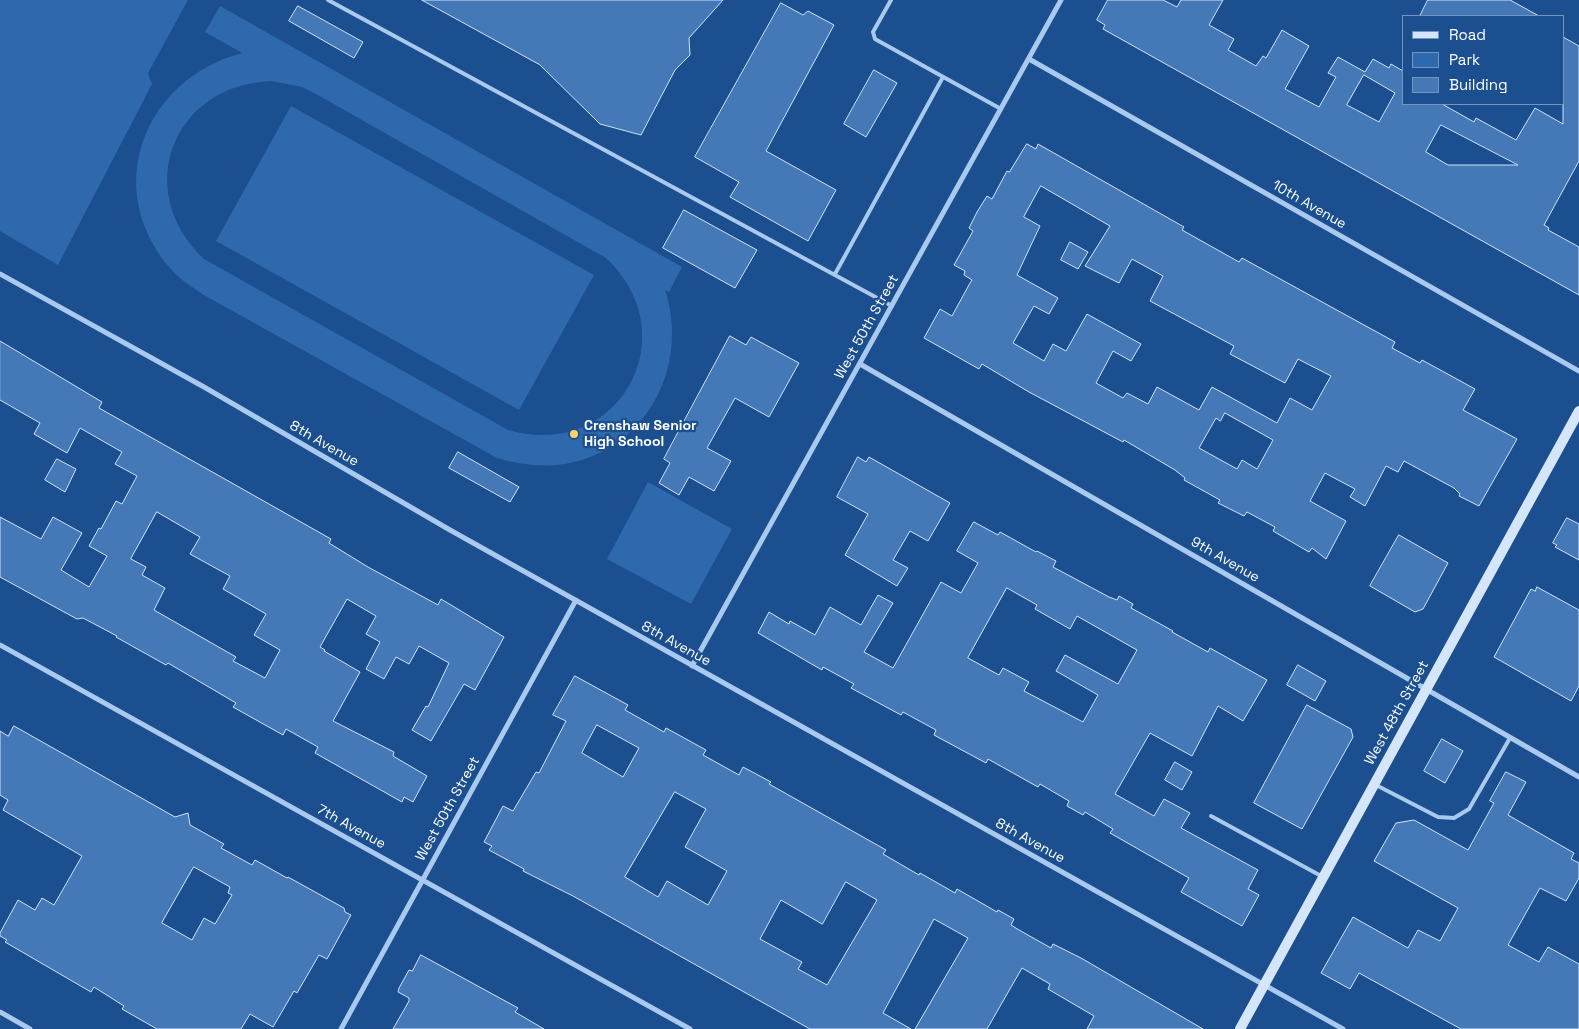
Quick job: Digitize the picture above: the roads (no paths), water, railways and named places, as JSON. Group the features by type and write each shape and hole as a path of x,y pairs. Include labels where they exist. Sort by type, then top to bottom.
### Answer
{"street":[{"name":"West 50th Street","path":"692,666 1061,0"},
{"name":"10th Avenue","path":"1029,59 1579,371"},
{"name":"8th Avenue","path":"0,274 204,388 450,530 1343,1029"},
{"name":"9th Avenue","path":"860,364 1427,688 1579,778"},
{"name":"West 48th Street","path":"1240,1029 1579,411"},
{"name":"West 50th Street","path":"341,1029 576,600"},
{"name":"7th Avenue","path":"0,645 690,1029"},
{"path":"0,1012 30,1029"}],"lane":[{"path":"328,0 892,306"},
{"path":"891,0 873,32 875,39 1001,109"},
{"path":"835,274 943,77"},
{"path":"1374,784 1438,817 1454,818 1469,809 1510,738"},
{"path":"1211,816 1323,878"}],"place":[{"name":"Crenshaw Senior High School","path":"574,434"}]}
